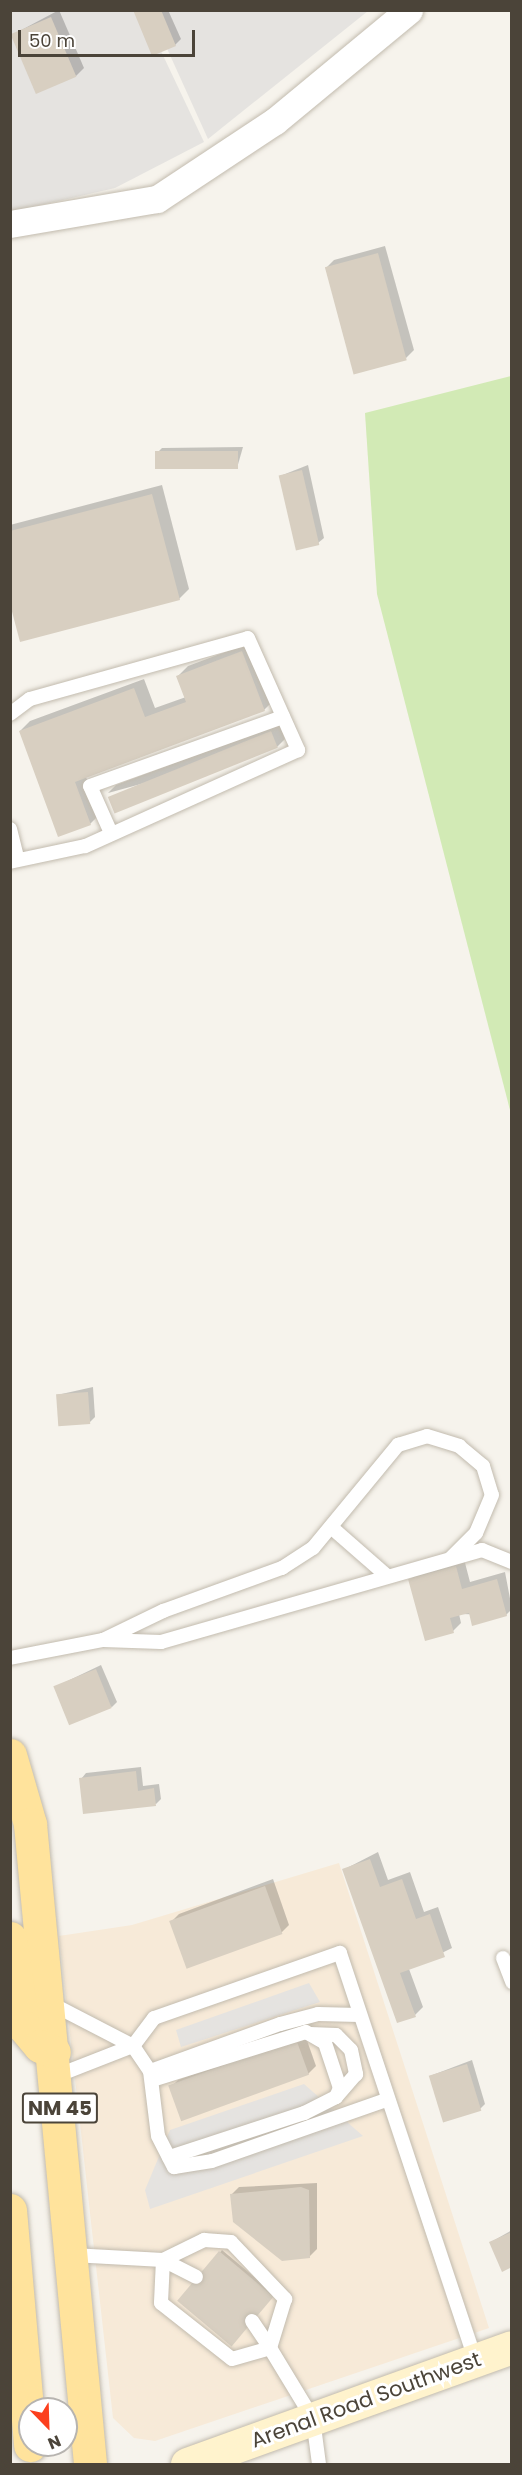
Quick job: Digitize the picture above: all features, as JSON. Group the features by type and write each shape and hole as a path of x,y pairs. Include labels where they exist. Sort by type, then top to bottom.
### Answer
{"main road":[{"name":"NM 45","path":"10,1755 30,1824 55,2064 90,2464"},
{"path":"10,1938 23,2026 55,2064"},
{"path":"10,2210 26,2397"},
{"name":"Arenal Road Southwest","path":"187,2464 512,2347"}],"street":[{"path":"10,224 157,199 275,121 409,10"}],"lane":[{"path":"10,714 30,699 248,638 298,750 85,846 14,860 10,829"},
{"path":"111,833 90,786 283,717"},
{"path":"104,1640 163,1611 282,1568 313,1548 398,1444 427,1436 459,1446 483,1466 492,1495 476,1533 451,1558"},
{"path":"331,1527 387,1576"},
{"path":"10,1658 104,1640 161,1642 482,1550 512,1562"},
{"path":"55,2064 133,2046 154,2018 340,1953 386,2100 475,2360"},
{"path":"503,1958 512,1982"},
{"path":"49,2003 133,2046 151,2076 158,2136 174,2167 212,2160 386,2100"},
{"path":"151,2076 280,2024 318,2014 359,2015"},
{"path":"151,2076 291,2033 336,2035 351,2049 356,2074 336,2097 169,2157"},
{"path":"309,2034 325,2043 340,2088 336,2097"},
{"path":"164,2260 204,2241 231,2242 285,2299 270,2349"},
{"path":"72,2255 164,2260 196,2277"},
{"path":"164,2260 161,2303 232,2359 270,2349"},
{"path":"252,2321 312,2419 319,2464"}],"shaded area":[{"path":"10,11 142,11 204,142 115,188 11,212"},
{"path":"150,11 368,11 208,139"},
{"path":"339,1863 489,2328 155,2441 134,2438 113,2418 59,1936 132,1925"},
{"path":"309,1983 320,2002 181,2047 176,2030"},
{"path":"304,2084 363,2136 150,2209 145,2190 170,2130"}],"green space":[{"path":"512,376 511,1114 377,594 365,413"}],"building":[{"path":"133,10 161,10 176,46 152,56"},
{"path":"51,17 76,77 36,94 10,34"},
{"path":"378,253 407,360 354,374 325,267"},
{"path":"155,451 238,451 238,469 155,469"},
{"path":"302,470 319,545 296,550 279,475"},
{"path":"152,494 180,600 20,642 10,604 10,531"},
{"path":"242,651 265,711 75,782 91,825 58,837 19,731 134,688 145,717 186,702 176,676"},
{"path":"271,731 278,748 115,814 108,797"},
{"path":"88,1392 90,1424 58,1426 56,1394"},
{"path":"456,1566 462,1589 497,1579 507,1616 472,1626 469,1613 450,1618 454,1633 425,1641 408,1579"},
{"path":"96,1669 112,1708 69,1725 53,1686"},
{"path":"136,1771 138,1791 154,1788 156,1806 83,1814 79,1778"},
{"path":"370,1859 380,1887 402,1879 416,1919 430,1914 445,1957 400,1973 416,2017 397,2023 342,1869"},
{"path":"265,1886 282,1934 187,1969 169,1921"},
{"path":"296,2039 309,2075 181,2121 168,2086"},
{"path":"467,2064 481,2111 443,2123 429,2076"},
{"path":"301,2187 309,2190 310,2258 282,2261 233,2222 230,2194"},
{"path":"512,2232 512,2267 502,2272 489,2242"},
{"path":"219,2251 273,2297 232,2346 177,2301"}]}
